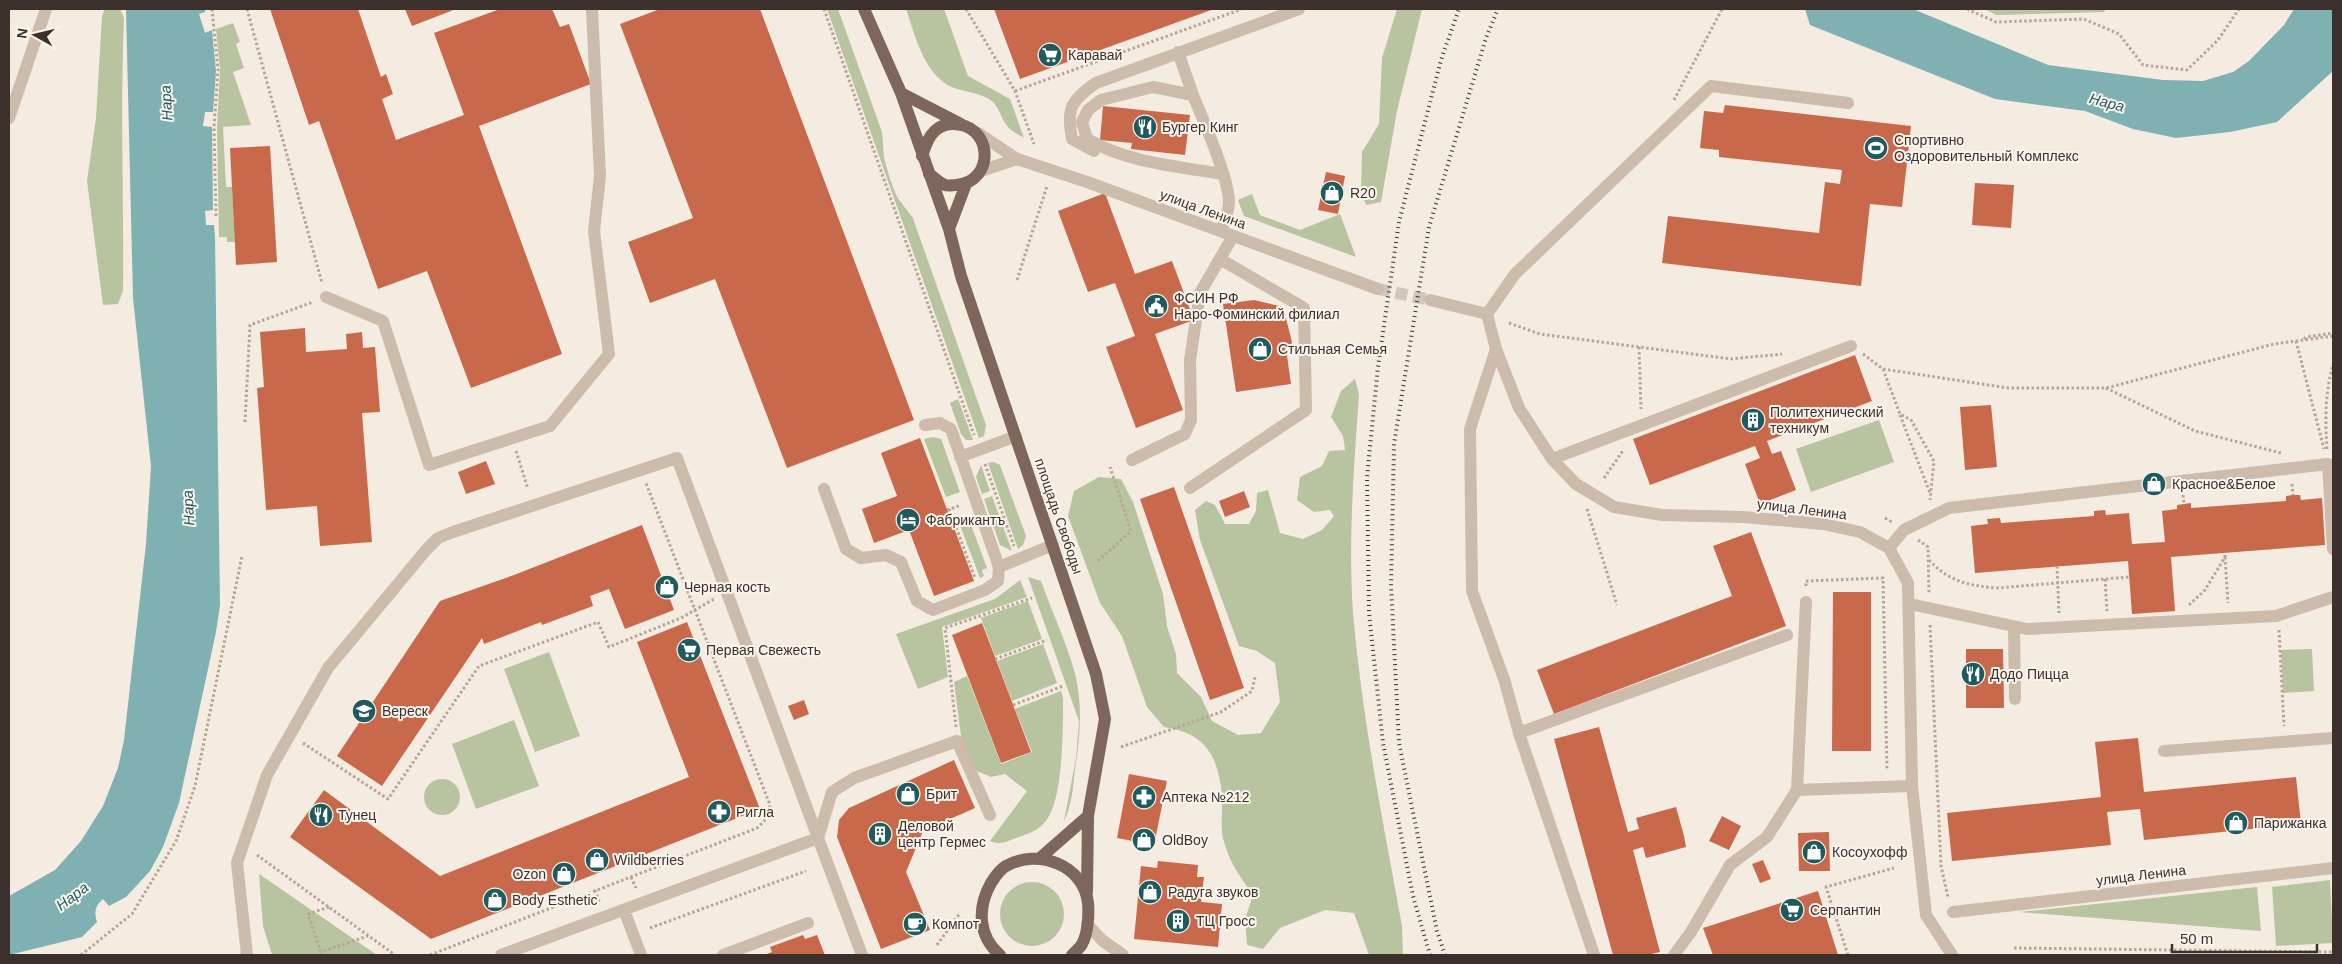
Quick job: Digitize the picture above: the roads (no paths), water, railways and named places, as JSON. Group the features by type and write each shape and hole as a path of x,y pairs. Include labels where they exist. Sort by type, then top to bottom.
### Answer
{"main road":[{"name":"площадь Свободы","path":"864,9 901,92 922,156 950,230 961,276 1096,674 1105,719 1088,816 1087,924 1083,950"},
{"path":"901,92 978,134 986,152 982,171 966,184 950,230"},
{"path":"922,156 928,137 943,125 961,124"},
{"path":"929,174 946,186 966,184"},
{"path":"1040,858 1088,816"},
{"path":"1000,955 988,949 981,909 984,896 996,875 1005,867 1016,862 1040,858 1064,866 1078,877 1087,892"},
{"path":"1072,955 1083,950"}],"street":[{"path":"9,118 46,9"},
{"path":"326,297 383,322 428,464 550,426 609,354 594,231 600,176 592,9"},
{"path":"1222,174 1090,150 1072,139 1068,118 1078,95 1096,83 1299,9"},
{"path":"1178,52 1228,190 1229,204 1221,231"},
{"path":"1430,300 1487,314 1515,274 1711,86 1848,102"},
{"path":"1143,161 1102,148 1087,139 1082,122 1088,110 1101,100 1153,87 1193,95"},
{"name":"улица Ленина","path":"978,134 1017,159 1087,182 1378,289"},
{"path":"982,171 1017,159"},
{"path":"1132,460 1185,434 1190,420 1190,360 1200,293 1233,236"},
{"path":"1190,488 1306,410 1304,308 1220,259"},
{"name":"улица Ленина","path":"1487,314 1496,349 1519,408 1552,459 1576,484 1614,507 1662,515 1744,517 1823,524 1860,532 1889,548"},
{"path":"1552,459 1851,346"},
{"path":"1496,349 1470,429 1472,591 1505,682 1519,733 1594,955"},
{"path":"824,488 846,549 861,558 886,555 901,562 918,601 933,610 985,590 998,581 999,567 950,429 940,423 925,425"},
{"path":"960,457 1016,436"},
{"path":"247,955 237,863 267,775 328,668 427,549 438,538 677,458 862,955"},
{"path":"1952,955 1926,915 1912,786 1910,604 1908,583 1889,548 1904,530 1949,508 2328,464 2333,549"},
{"path":"999,567 1053,545"},
{"path":"1910,604 2014,628 2027,629 2278,616 2333,597"},
{"path":"1674,955 1691,932 1730,865 1767,836 1798,790 1806,602"},
{"path":"2014,628 2015,699"},
{"path":"1519,733 1787,635"},
{"path":"2164,751 2333,738"},
{"path":"818,838 832,792 854,778 957,741 990,815"},
{"path":"1798,790 1912,786"},
{"path":"501,955 818,838"},
{"name":"улица Ленина","path":"1953,912 2333,868"},
{"path":"624,910 641,955"},
{"path":"723,955 808,923"},
{"path":"1087,924 1103,941 1123,955"}],"water":[{"name":"Нара","path":"126,9 205,9 205,12 199,14 205,33 212,30 216,71 213,112 205,112 203,126 212,127 213,210 205,211 206,225 214,225 215,237 220,605 216,632 179,803 163,847 150,871 126,897 109,906 103,899 96,909 97,922 82,937 9,955 9,896 55,870 81,841 103,806 118,768 124,740 146,544 151,466 133,298"},
{"name":"Нара","path":"1805,9 1913,9 2048,65 2163,80 2203,81 2233,72 2249,61 2284,25 2294,9 2333,9 2333,71 2277,122 2230,132 2176,138 2133,129 2085,111 1995,99 1810,25"}],"tunnel":[{"path":"1378,289 1430,300"}],"railway":[{"path":"1430,955 1413,896 1383,743 1369,613 1367,477 1378,367 1399,222 1441,60 1459,9"},
{"path":"1445,955 1437,931 1399,743 1391,586 1394,444 1429,227 1486,38 1498,9"}],"place":[{"name":"Каравай","path":"1050,55"},
{"name":"Бургер Кинг","path":"1145,127"},
{"name":"Спортивно Оздоровительный Комплекс","path":"1876,148"},
{"name":"R20","path":"1332,193"},
{"name":"ФСИН РФ Наро-Фоминский филиал","path":"1156,306"},
{"name":"Стильная Семья","path":"1260,349"},
{"name":"Политехнический техникум","path":"1753,420"},
{"name":"Красное&Белое","path":"2154,484"},
{"name":"Фабрикантъ","path":"908,520"},
{"name":"Черная кость","path":"667,587"},
{"name":"Первая Свежесть","path":"689,650"},
{"name":"Додо Пицца","path":"1973,674"},
{"name":"Вереcк","path":"364,711"},
{"name":"Брит","path":"908,794"},
{"name":"Аптека №212","path":"1144,797"},
{"name":"Ригла","path":"719,812"},
{"name":"Тунец","path":"321,815"},
{"name":"Парижанка","path":"2236,823"},
{"name":"Деловой центр Гермес","path":"880,834"},
{"name":"OldBoy","path":"1144,840"},
{"name":"Косоухофф","path":"1814,852"},
{"name":"Wildberries","path":"597,860"},
{"name":"Ozon","path":"564,874"},
{"name":"Радуга звуков","path":"1150,892"},
{"name":"Body Esthetic","path":"495,900"},
{"name":"Серпантин","path":"1792,910"},
{"name":"ТЦ Гросс","path":"1178,921"},
{"name":"Компот","path":"915,924"}]}
